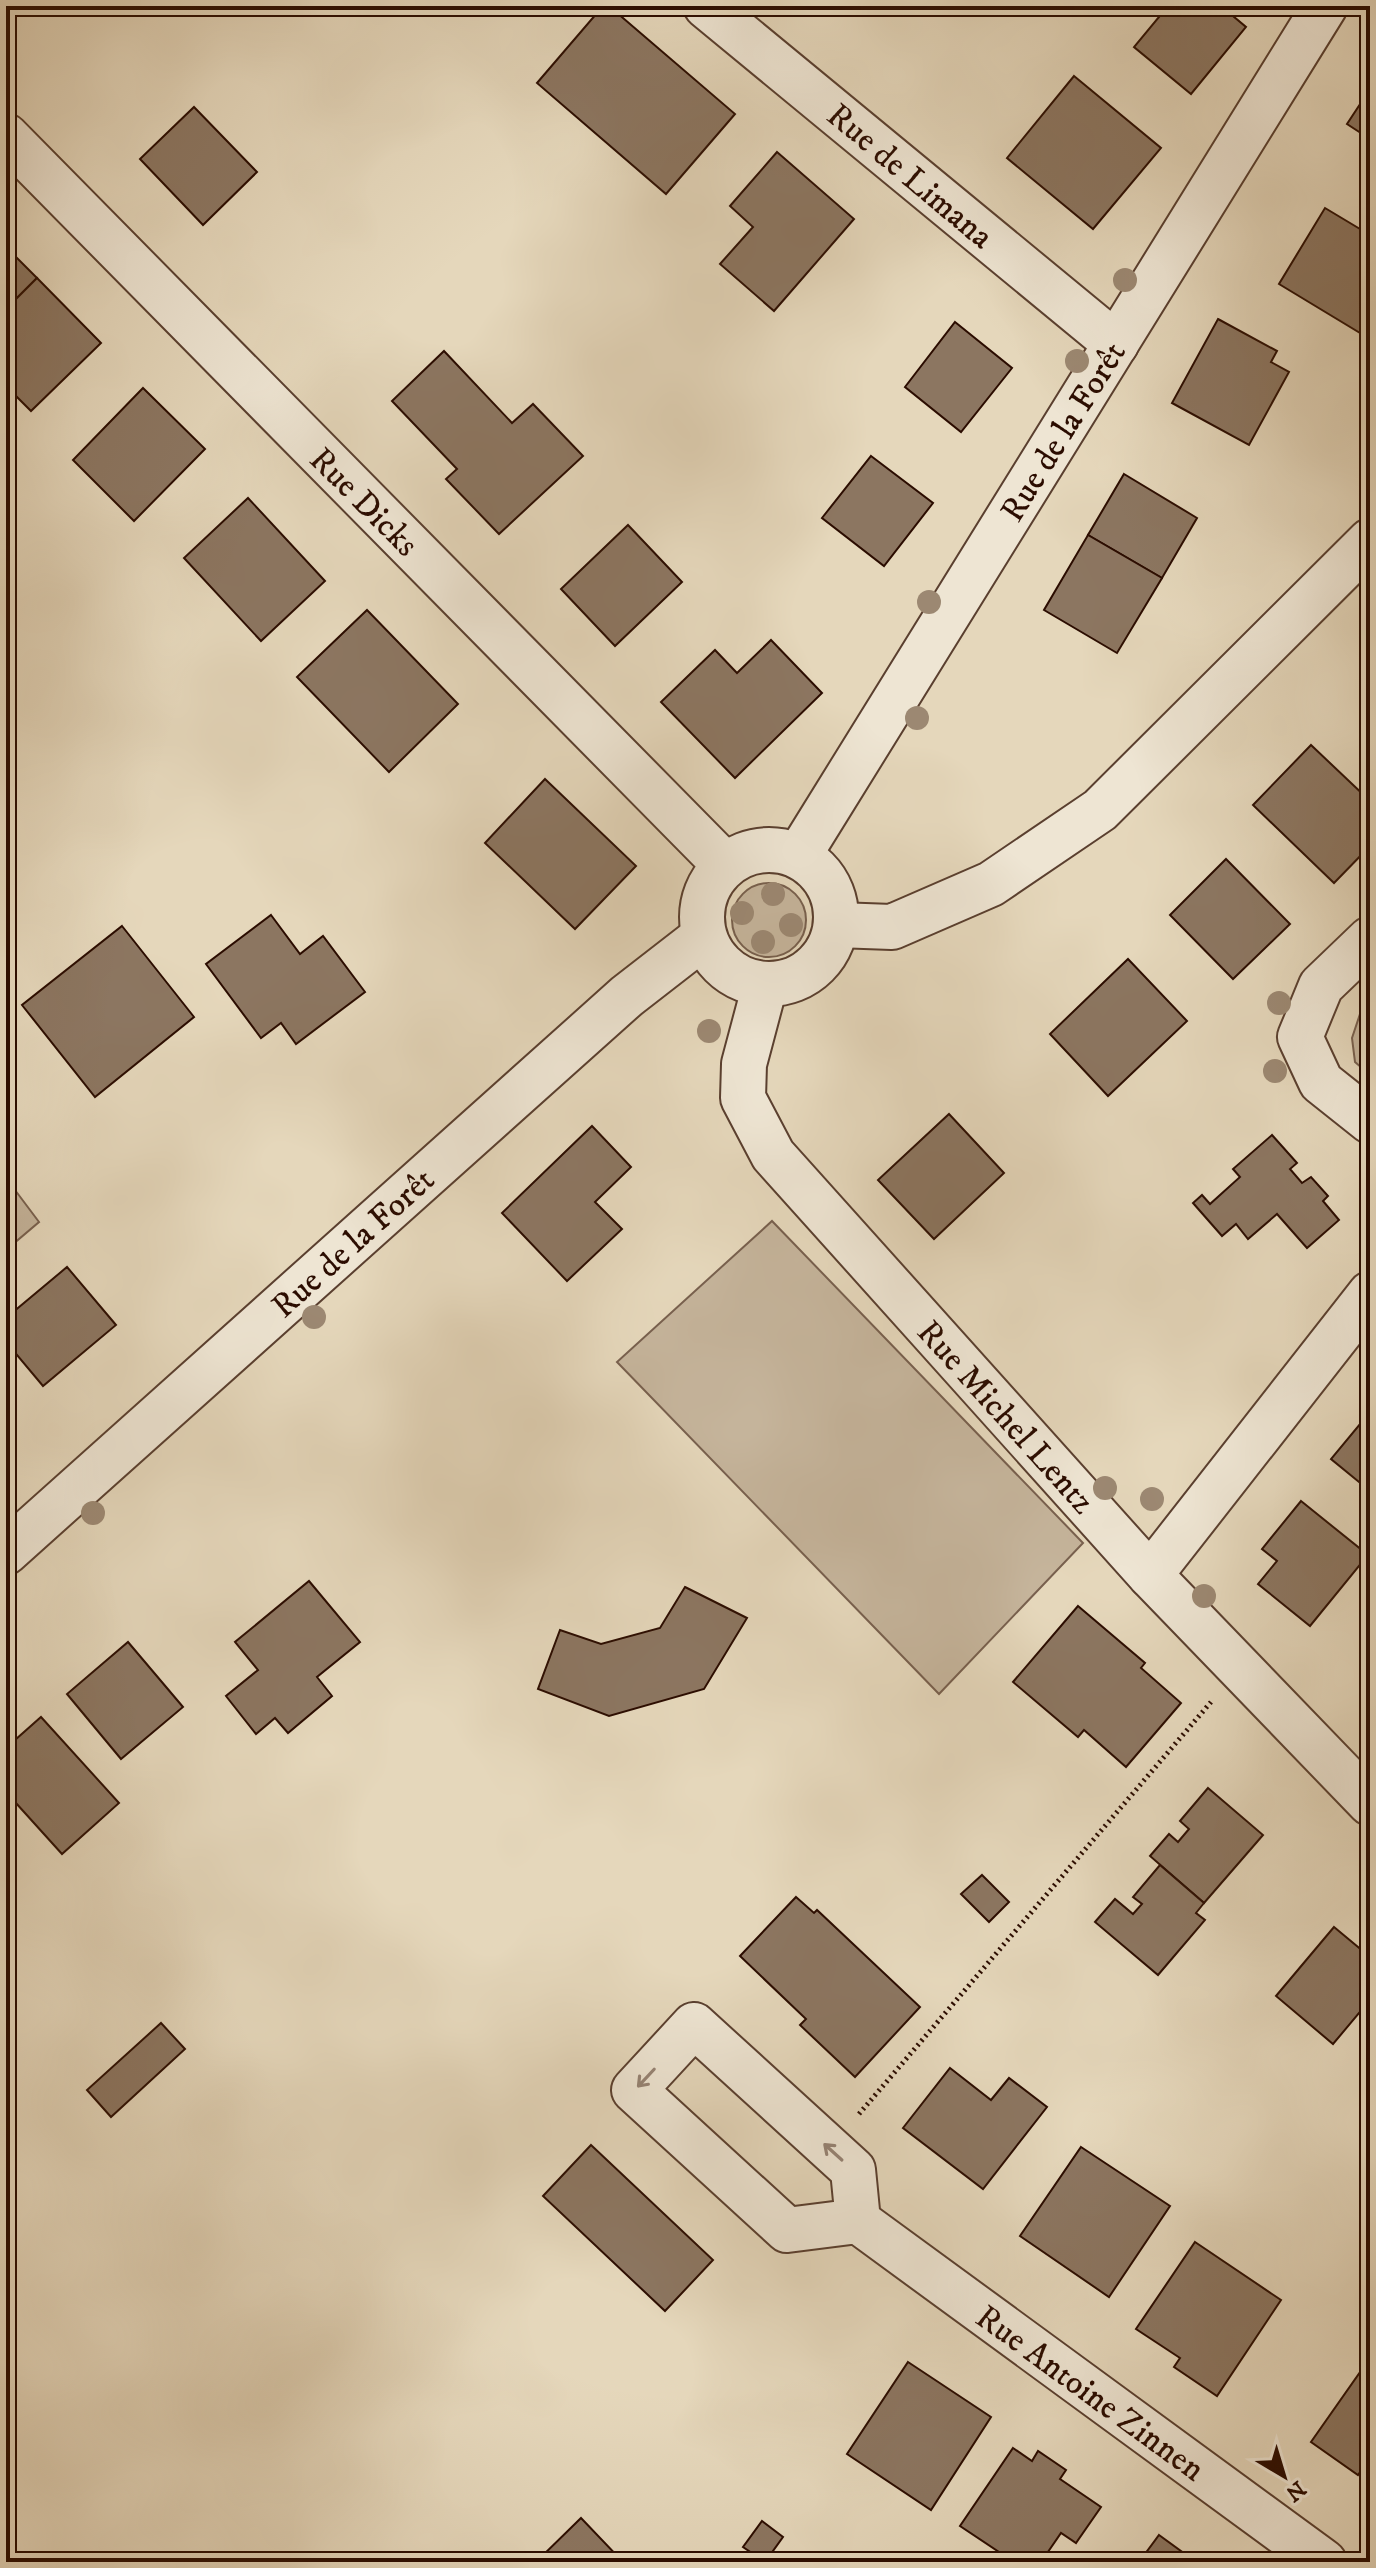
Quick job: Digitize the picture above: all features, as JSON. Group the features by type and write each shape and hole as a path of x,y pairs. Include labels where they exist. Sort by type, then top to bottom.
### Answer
{"street":[{"name":"Rue de Limana","path":"706,6 1116,344"},
{"name":"Rue de la Forêt","path":"799,855 1325,6"},
{"name":"Rue Dicks","path":"6,136 725,865"},
{"path":"837,925 892,927 991,884 1100,810 1370,541"},
{"path":"760,849 799,855 829,884 837,925 824,957 798,979 765,985 726,971 703,937 703,898 725,865 760,849"},
{"name":"Rue de la Forêt","path":"6,1552 627,996 703,937"},
{"path":"1370,939 1321,986 1300,1037 1321,1082 1370,1121"},
{"name":"Rue Michel Lentz","path":"765,985 744,1064 743,1098 773,1155 1150,1575 1370,1803"},
{"path":"1150,1575 1370,1294"},
{"path":"694,2025 853,2170 858,2221 787,2230 634,2090 694,2025"},
{"name":"Rue Antoine Zinnen","path":"858,2221 1324,2562"}],"path":[{"path":"853,2121 1215,1698"}],"shaded area":[{"path":"769,883 783,886 795,894 803,906 806,920 803,934 795,946 783,954 769,957 755,954 743,946 735,934 732,920 735,906 743,894 755,886"},
{"path":"1370,992 1370,1075 1355,1062 1352,1038"},
{"path":"6,1178 39,1222 6,1250"},
{"path":"772,1221 1083,1543 939,1694 617,1362"}],"building":[{"path":"603,6 609,6 735,114 666,194 537,83"},
{"path":"1168,6 1221,6 1246,27 1191,94 1134,47"},
{"path":"1074,76 1161,148 1093,229 1007,158"},
{"path":"1370,89 1370,139 1347,124"},
{"path":"194,107 257,172 203,225 140,159"},
{"path":"777,152 854,219 774,311 720,264 753,227 730,206"},
{"path":"1325,208 1370,235 1370,339 1279,284"},
{"path":"6,247 37,278 6,309"},
{"path":"37,278 101,343 31,411 6,386 6,309"},
{"path":"1218,319 1277,351 1271,362 1289,372 1249,445 1172,403"},
{"path":"955,322 1012,368 961,432 905,387"},
{"path":"444,351 512,423 533,404 583,456 499,534 446,479 457,469 392,401"},
{"path":"143,388 205,449 134,521 73,460"},
{"path":"871,456 933,503 884,566 822,518"},
{"path":"1124,474 1197,518 1162,578 1088,535"},
{"path":"248,498 325,581 261,641 184,558"},
{"path":"628,525 682,582 615,646 561,589"},
{"path":"1088,535 1162,578 1117,653 1044,610"},
{"path":"367,610 458,704 389,772 297,677"},
{"path":"771,640 822,693 735,778 661,702 715,650 737,673"},
{"path":"1311,745 1370,801 1370,846 1334,883 1253,805"},
{"path":"545,779 636,866 575,929 485,843"},
{"path":"1226,859 1290,924 1233,979 1170,915"},
{"path":"271,915 300,954 323,936 365,992 296,1044 281,1023 261,1038 206,964"},
{"path":"122,926 194,1017 95,1097 22,1005"},
{"path":"1128,959 1187,1021 1108,1096 1050,1034"},
{"path":"949,1114 1004,1173 934,1239 878,1180"},
{"path":"592,1126 631,1167 595,1202 622,1229 567,1281 502,1213"},
{"path":"1272,1135 1297,1163 1290,1169 1302,1183 1311,1177 1328,1196 1323,1201 1339,1220 1307,1248 1277,1214 1248,1239 1236,1224 1222,1236 1193,1203 1202,1195 1210,1204 1240,1177 1233,1169"},
{"path":"67,1267 116,1325 43,1386 6,1342 6,1318"},
{"path":"1370,1412 1370,1491 1331,1459"},
{"path":"1301,1501 1368,1555 1310,1626 1258,1584 1277,1561 1262,1549"},
{"path":"309,1581 360,1642 317,1677 332,1696 288,1733 275,1718 256,1734 226,1696 258,1670 235,1642"},
{"path":"685,1587 747,1618 704,1689 609,1716 538,1689 560,1630 601,1644 660,1628"},
{"path":"1078,1606 1145,1663 1141,1668 1181,1703 1126,1767 1084,1730 1078,1737 1013,1682"},
{"path":"128,1642 183,1707 121,1759 67,1694"},
{"path":"41,1717 119,1803 62,1854 6,1792 6,1748"},
{"path":"1208,1788 1263,1835 1204,1903 1150,1856 1169,1834 1178,1842 1189,1829 1180,1821"},
{"path":"1160,1865 1204,1903 1196,1913 1205,1920 1158,1975 1095,1922 1115,1899 1133,1914 1142,1904 1133,1897"},
{"path":"982,1875 1009,1902 989,1922 961,1894"},
{"path":"796,1897 814,1913 817,1910 920,2007 855,2077 800,2025 806,2019 740,1956"},
{"path":"1334,1927 1370,1957 1370,2000 1333,2044 1276,1996"},
{"path":"161,2023 185,2049 111,2117 87,2090"},
{"path":"950,2068 991,2100 1009,2078 1047,2107 983,2189 903,2128"},
{"path":"591,2145 713,2260 665,2311 543,2196"},
{"path":"1081,2147 1170,2206 1109,2297 1020,2236"},
{"path":"1195,2242 1281,2300 1217,2396 1174,2367 1180,2358 1136,2329"},
{"path":"1370,2358 1370,2458 1358,2475 1311,2442"},
{"path":"908,2362 991,2417 931,2510 847,2454"},
{"path":"1013,2448 1032,2461 1038,2451 1066,2470 1060,2479 1101,2507 1076,2543 1061,2533 1041,2562 1014,2562 960,2526"},
{"path":"581,2518 623,2562 536,2562"},
{"path":"762,2521 783,2537 765,2562 743,2547"},
{"path":"1159,2535 1196,2562 1139,2562"}]}
